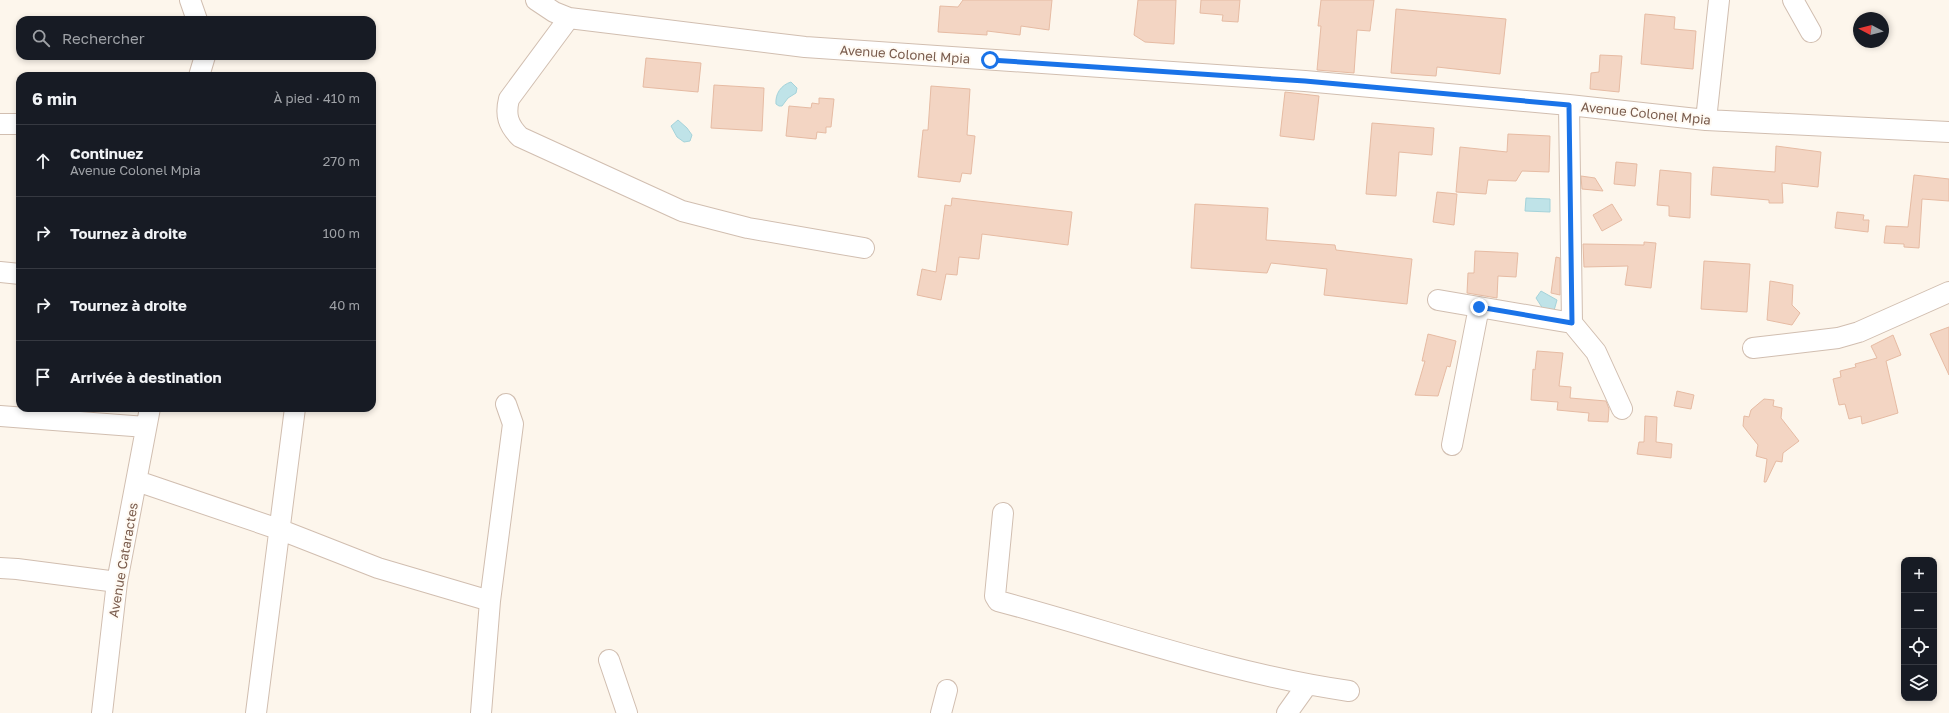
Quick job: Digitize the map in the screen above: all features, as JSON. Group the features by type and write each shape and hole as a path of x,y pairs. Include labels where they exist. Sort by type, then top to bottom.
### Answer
{"street":[{"path":"190,0 196,16"},
{"name":"Avenue Colonel Mpia","path":"536,0 554,12 568,18 805,47 1305,81 1569,105 1706,120 1949,132"},
{"path":"1706,120 1719,0"},
{"path":"1793,0 1811,32"},
{"path":"568,18 509,98 506,109 508,120 520,137 682,211 748,228 864,248"},
{"path":"200,72 204,60"},
{"path":"1569,105 1572,323 1596,352 1622,409"},
{"path":"0,124 16,124"},
{"path":"0,272 16,274"},
{"path":"1753,348 1838,338 1859,332 1949,292"},
{"path":"1438,300 1572,323"},
{"path":"1452,445 1479,307"},
{"path":"481,713 490,601 513,424 506,404"},
{"path":"256,713 281,530 295,412"},
{"path":"0,416 148,418"},
{"name":"Avenue Cataractes","path":"102,713 117,582 148,418"},
{"path":"137,481 281,530 378,568 490,601"},
{"path":"1003,513 995,596 998,601 1182,654 1307,685 1349,691"},
{"path":"0,568 117,582"},
{"path":"609,660 627,713"},
{"path":"1287,713 1307,685"},
{"path":"941,713 947,690"}],"water":[{"path":"791,82 797,88 796,93 788,98 782,106 779,106 776,104 776,100 779,90 787,83"},
{"path":"678,120 692,135 690,141 684,142 677,137 671,126"},
{"path":"1526,198 1550,199 1550,212 1525,211"},
{"path":"1541,291 1557,300 1553,314 1545,312 1536,298"}],"building":[{"path":"963,0 1052,0 1049,30 1021,26 1020,35 987,31 987,35 938,32 940,6 958,7"},
{"path":"1138,0 1176,0 1174,44 1145,42 1134,35"},
{"path":"1201,0 1240,0 1238,22 1222,21 1223,15 1200,13"},
{"path":"1321,0 1374,0 1370,31 1357,30 1354,73 1317,70 1321,26 1318,26"},
{"path":"1396,9 1506,19 1500,74 1437,67 1436,76 1391,73"},
{"path":"1645,14 1675,17 1674,29 1696,31 1693,69 1641,64"},
{"path":"1600,55 1622,56 1619,92 1590,89 1591,73 1599,72"},
{"path":"646,58 701,63 698,92 643,87"},
{"path":"714,85 764,88 762,131 711,128"},
{"path":"931,86 970,89 967,135 975,136 971,174 962,173 960,182 918,177 923,130 928,130"},
{"path":"1285,92 1319,96 1314,140 1280,136"},
{"path":"819,98 834,99 831,127 826,127 826,133 817,132 816,139 786,136 789,106 811,108 812,103 819,104"},
{"path":"1372,123 1434,128 1432,155 1399,152 1396,196 1366,194"},
{"path":"1508,134 1550,136 1549,172 1522,171 1516,181 1488,180 1486,194 1456,192 1460,147 1507,152"},
{"path":"1776,146 1821,152 1818,187 1782,183 1783,203 1769,203 1769,200 1711,195 1713,167 1775,172"},
{"path":"1616,162 1637,164 1635,186 1614,184"},
{"path":"1660,170 1691,173 1690,218 1669,216 1669,206 1657,205"},
{"path":"1914,175 1949,179 1949,201 1922,199 1919,248 1904,247 1904,244 1884,243 1886,226 1908,227"},
{"path":"1581,176 1595,178 1603,191 1582,189"},
{"path":"1437,192 1457,194 1454,225 1433,222"},
{"path":"952,198 1072,212 1068,245 982,234 979,259 959,257 957,275 946,274 941,300 917,295 922,269 936,272 945,205 951,206"},
{"path":"1195,204 1268,208 1266,240 1335,245 1336,250 1412,259 1407,304 1324,295 1327,269 1271,263 1267,273 1191,268"},
{"path":"1612,204 1622,220 1602,231 1593,215"},
{"path":"1837,212 1864,215 1863,220 1869,220 1868,232 1835,228"},
{"path":"1644,242 1656,243 1651,288 1625,285 1628,266 1584,267 1583,244 1644,245"},
{"path":"1475,251 1518,253 1516,277 1498,276 1497,298 1467,293 1468,273 1474,273"},
{"path":"1556,257 1560,258 1560,295 1551,293"},
{"path":"1704,261 1750,264 1747,312 1701,309"},
{"path":"1770,281 1793,285 1792,305 1800,313 1792,325 1767,320"},
{"path":"1949,327 1949,375 1930,334"},
{"path":"1428,334 1456,341 1450,367 1447,366 1438,396 1415,395 1425,361 1422,361"},
{"path":"1893,335 1901,355 1886,361 1898,413 1862,424 1861,416 1849,419 1845,404 1839,405 1833,379 1841,377 1840,371 1856,367 1855,364 1877,358 1871,346"},
{"path":"1537,351 1563,353 1559,386 1571,387 1570,398 1606,401 1609,409 1608,422 1588,421 1589,413 1557,410 1558,402 1531,400 1533,369 1535,370"},
{"path":"1677,391 1694,395 1691,409 1674,406"},
{"path":"1764,399 1774,400 1773,406 1782,408 1781,418 1799,441 1783,453 1782,462 1776,461 1766,482 1764,482 1767,459 1756,456 1758,445 1743,426 1744,416 1749,417 1751,410"},
{"path":"1645,416 1657,417 1656,442 1672,444 1671,458 1637,454 1639,442 1644,442"}],"route":[{"path":"990,60 1305,81 1569,105 1572,323 1479,307"}]}
